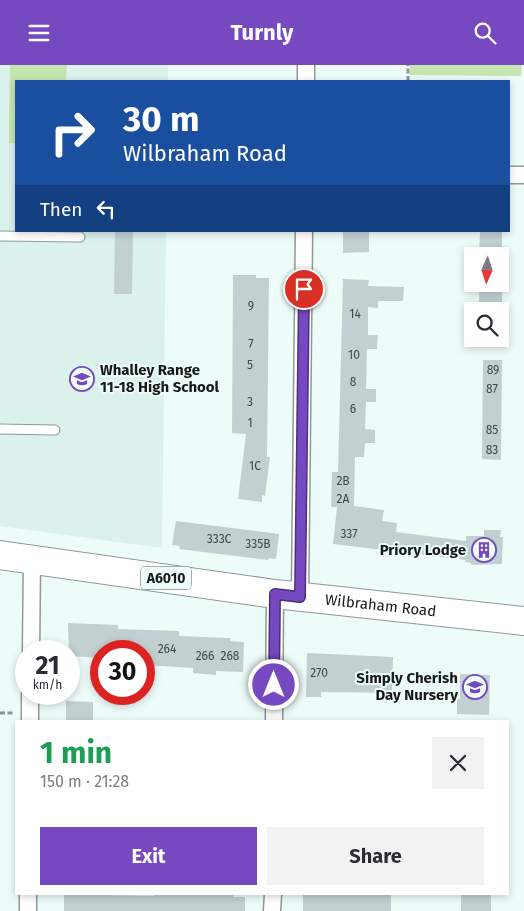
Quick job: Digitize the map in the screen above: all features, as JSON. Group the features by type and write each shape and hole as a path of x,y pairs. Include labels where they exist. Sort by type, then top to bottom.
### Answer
{"highway":[{"name":"Wilbraham Road","path":"0,555 288,595 524,621"}],"street":[{"path":"306,65 306,80"},
{"path":"510,175 524,175"},
{"path":"274,720 288,595 304,232"},
{"path":"31,640 32,559"},
{"path":"30,705 30,720"},
{"path":"28,895 28,911"},
{"path":"272,911 273,895"}],"lane":[{"path":"0,236 80,237"},
{"path":"0,429 55,430"}],"path":[{"path":"408,65 408,80"}],"shaded area":[{"name":"Whalley Range 11-18 High School","path":"0,65 168,65 168,80 15,80 15,232 166,232 162,548 0,526"}],"green space":[{"path":"10,65 67,65 66,80 15,80 15,143 9,143"},
{"path":"410,65 522,65 521,76 410,75"}],"building":[{"path":"115,232 133,232 132,294 114,294"},
{"path":"343,232 369,232 369,252 343,253"},
{"path":"480,232 502,232 502,247 479,247"},
{"path":"233,275 256,275 256,278 269,278 267,457 270,457 265,496 262,495 262,502 238,499 246,434 232,433"},
{"path":"343,279 369,280 368,286 404,287 403,301 378,301 378,308 368,307 368,335 378,335 377,349 367,349 366,389 376,389 376,402 366,402 365,429 375,430 375,443 365,443 364,457 355,457 354,506 384,510 382,521 397,523 396,532 466,541 466,536 484,536 484,530 501,530 500,537 503,537 502,564 471,565 471,563 465,562 466,560 333,544 337,507 331,507 332,472 338,472"},
{"path":"479,293 502,293 502,302 479,302"},
{"path":"483,360 502,360 501,460 482,459"},
{"path":"176,521 279,534 276,559 269,558 268,560 179,549 180,546 172,545"},
{"path":"68,623 118,625 118,629 179,631 179,636 230,638 230,641 244,642 243,672 216,671 216,675 193,673 193,668 155,666 155,640 90,640 90,657 80,657 80,640 69,640"},
{"path":"307,653 393,657 392,693 321,692 321,697 306,697"},
{"name":"Simply Cherish Day Nursery","path":"460,674 490,675 489,715 457,714 457,699 460,699"},
{"path":"80,702 90,702 90,705 93,705 93,720 66,720 66,705 80,705"},
{"path":"64,895 233,895 233,897 245,897 245,911 64,911"},
{"path":"303,895 391,895 391,911 303,911"},
{"path":"461,895 491,895 491,911 461,911"}],"place":[{"name":"Whalley Range 11-18 High School","path":"82,379"},
{"name":"Priory Lodge","path":"484,550"},
{"name":"Simply Cherish Day Nursery","path":"475,687"}],"route":[{"path":"274,685 275,594 300,597 304,289"}]}
